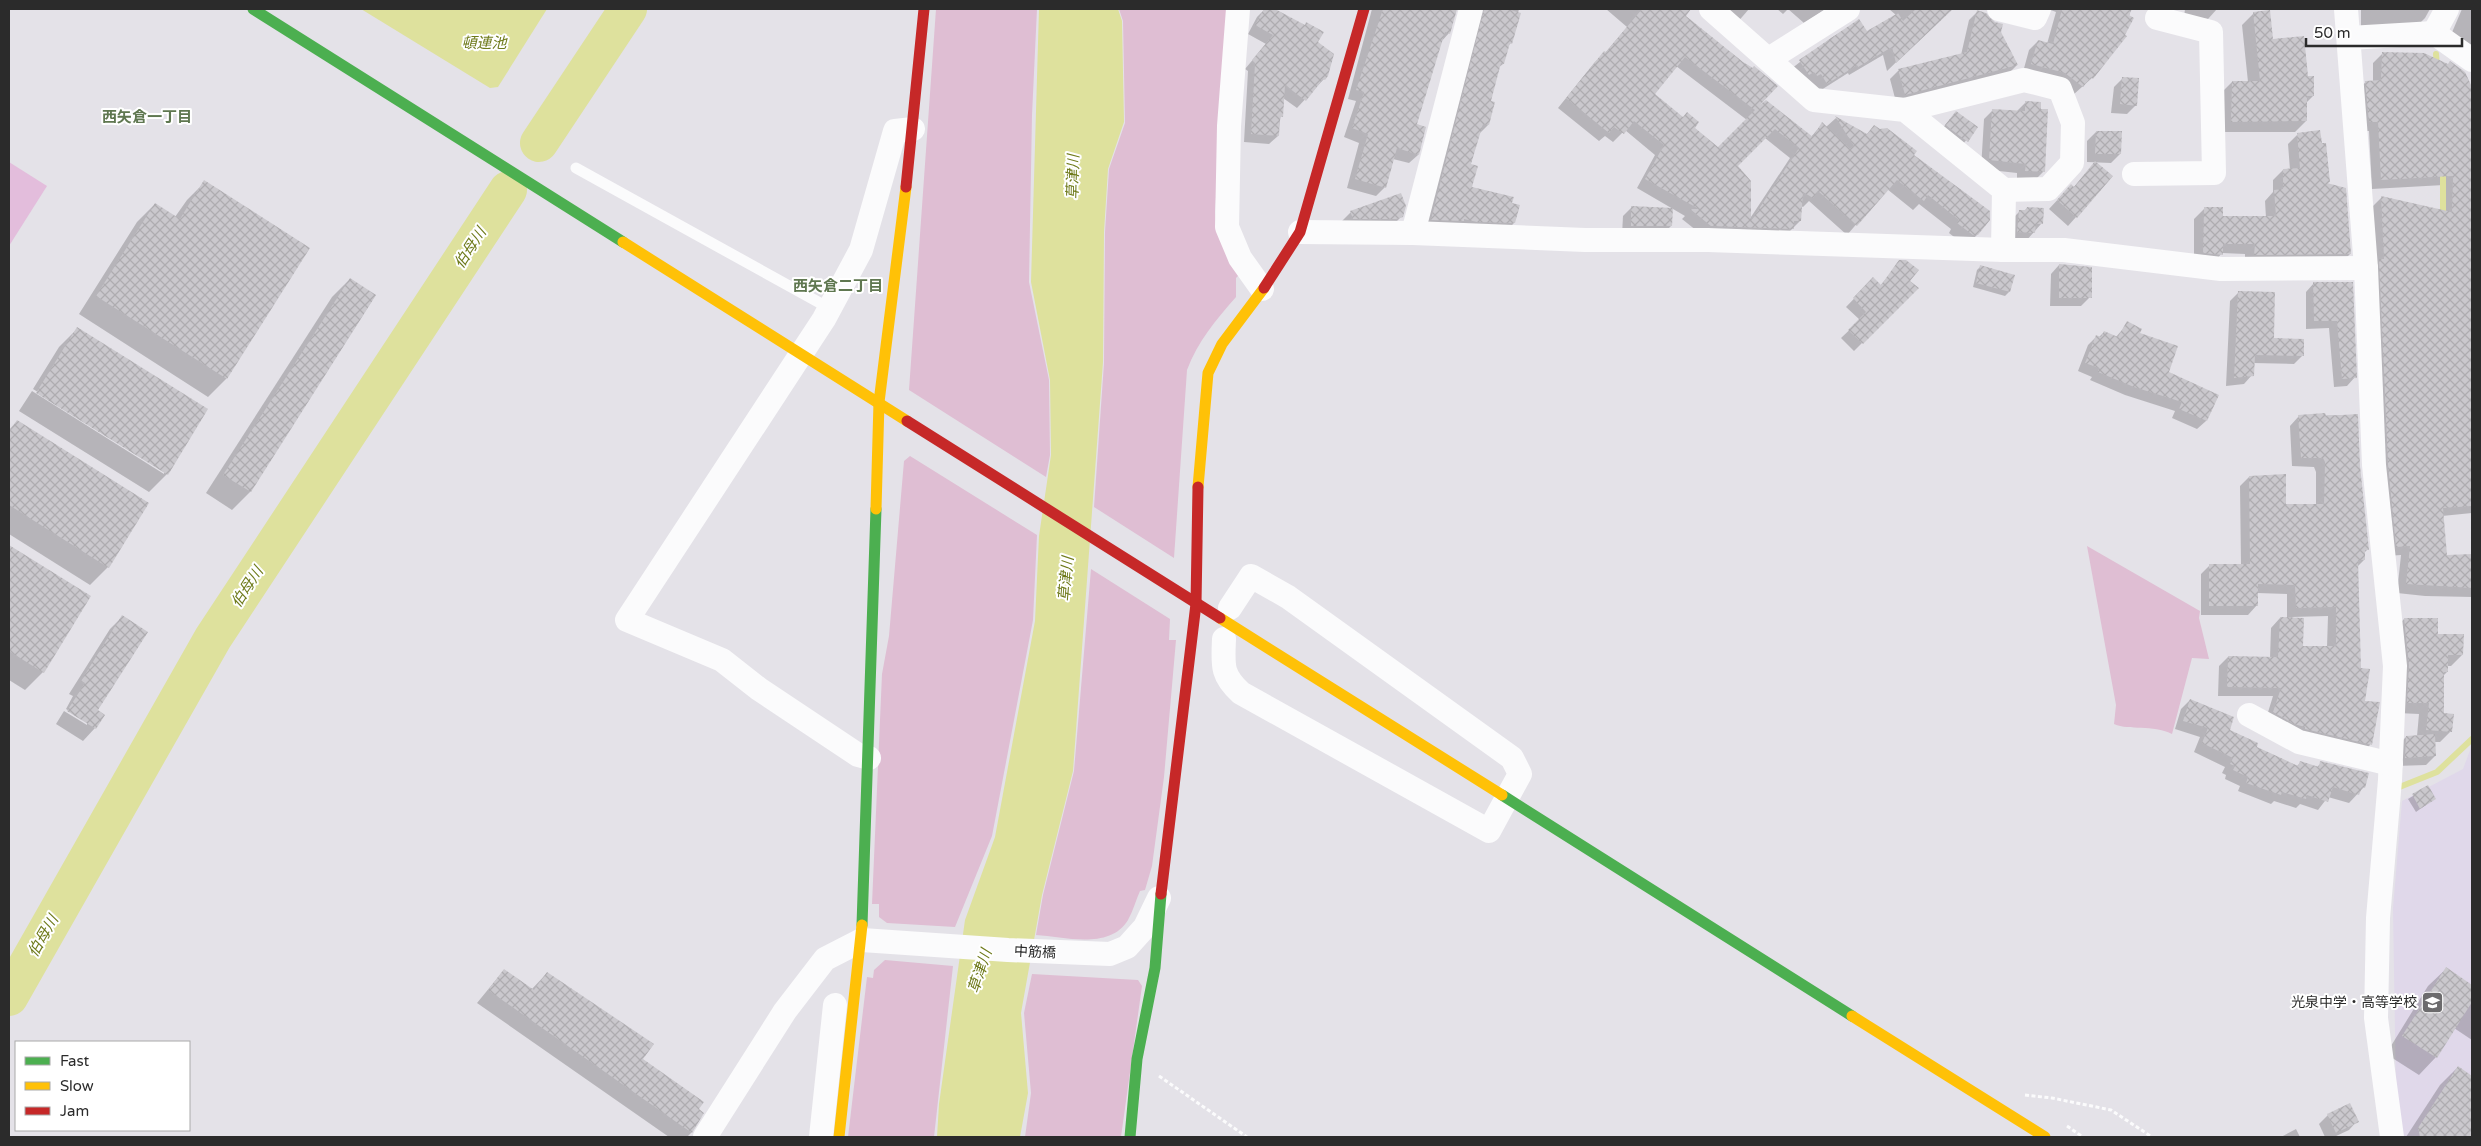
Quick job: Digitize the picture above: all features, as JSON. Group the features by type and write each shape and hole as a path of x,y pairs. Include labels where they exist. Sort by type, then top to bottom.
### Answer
{"street":[{"path":"252,9 818,363 1196,604 2045,1137"},
{"path":"864,756 759,689 722,660 627,620 824,319 861,250 904,130 904,99 912,9"},
{"path":"839,1137 872,941 852,908 864,756 879,402 904,130 924,9"},
{"path":"1238,9 1229,126 1227,227 1240,258 1262,289"},
{"path":"1130,1137 1137,1059 1155,968 1196,604 1198,474 1208,373 1222,344 1280,266 1300,232 1316,168 1364,9"},
{"path":"1412,233 1471,9"},
{"path":"1712,9 1814,100 1905,110 2024,80 2060,89 2073,124 2072,163 2048,189 2004,190 1905,110"},
{"path":"1769,59 1848,9"},
{"path":"1999,9 2036,18 2039,9"},
{"path":"2346,9 2366,268 2374,464 2394,666 2391,764 2378,918 2376,1018 2392,1137"},
{"path":"2434,33 2447,9"},
{"path":"2134,174 2214,173 2211,32 2156,20"},
{"path":"2349,38 2434,33 2472,60"},
{"path":"2003,250 2004,190"},
{"path":"1300,232 1412,233 1585,240 1708,240 2003,250 2064,250 2221,268 2366,268"},
{"path":"1224,639 1223,668 1230,683 1241,693 1490,830 1520,774 1512,758 1288,597 1250,576 1230,608"},
{"path":"2248,715 2298,742 2391,764"},
{"name":"中筋橋","path":"872,941 1094,955 1110,954 1128,947 1145,927 1162,893"},
{"path":"705,1137 785,1011 824,959 872,941"},
{"path":"831,1137 848,979 872,941"},
{"path":"821,1137 835,1005"}],"lane":[{"path":"576,168 829,308"}],"path":[{"path":"1158,1075 1247,1137"},
{"path":"2017,1094 2052,1098 2111,1110 2152,1137"}],"shaded area":[{"path":"936,9 1037,9 1032,115 1029,282 1049,380 1050,455 1046,477 909,390"},
{"path":"1119,9 1229,9 1215,212 1217,229 1240,274 1236,278 1236,297 1202,340 1187,370 1174,558 1094,507 1104,363 1105,232 1109,169 1125,123 1123,21"},
{"path":"9,162 47,186 9,246"},
{"path":"910,456 1037,535 1033,620 992,836 955,927 887,923 879,917 879,904 872,904 882,674 889,636 904,461"},
{"path":"2087,546 2200,611 2199,618 2209,659 2192,658 2172,734 2157,729 2114,724 2116,705"},
{"path":"1091,569 1170,619 1169,640 1176,640 1164,777 1152,866 1145,890 1140,891 1128,920 1120,929 1110,935 1086,940 1036,935 1043,895 1074,771"},
{"name":"光泉中学・高等学校","path":"2472,745 2472,1137 2402,1137 2396,1096 2393,908 2402,801 2463,769"},
{"path":"885,960 953,966 934,1137 848,1137 867,977 873,978 874,970"},
{"path":"1032,974 1138,980 1142,986 1121,1137 1025,1137 1031,1093 1024,1013"}],"water":[{"name":"頓連池","path":"361,9 547,9 498,87 490,88"},
{"name":"草津川","path":"1039,9 1118,9 1122,21 1124,122 1108,169 1104,232 1103,362 1073,771 1042,895 1021,1013 1028,1093 1020,1137 937,1137 939,1104 965,920 995,837 1035,621 1039,536 1051,455 1050,380 1031,282"}],"building":[{"path":"1264,9 1275,9 1305,25 1306,22 1324,32 1318,42 1334,54 1328,76 1325,80 1323,79 1306,101 1285,85 1283,117 1280,117 1279,136 1251,134 1255,63 1252,60 1273,35 1255,25"},
{"path":"1383,9 1457,9 1450,34 1445,32 1417,124 1426,127 1419,155 1397,148 1386,188 1355,179 1368,134 1352,128 1364,92 1356,90"},
{"path":"1484,9 1507,9 1521,13 1504,64 1501,63 1491,101 1495,102 1489,125 1483,124 1471,164 1478,166 1472,187 1514,197 1512,203 1520,205 1515,223 1477,222 1464,219 1464,221 1431,220"},
{"path":"1642,9 1691,9 1686,16 1743,62 1753,68 1754,66 1778,86 1760,105 1766,100 1813,137 1822,122 1850,149 1854,146 1835,116 1867,134 1874,125 1880,129 1887,128 1917,151 1914,155 1990,211 1990,220 1978,235 1973,235 1957,223 1959,220 1928,195 1924,201 1897,180 1857,226 1818,191 1813,198 1803,192 1801,221 1794,221 1794,229 1711,226 1690,209 1699,209 1645,179 1664,145 1634,121 1624,134 1614,127 1609,133 1566,98 1604,51 1606,52","holes":["1685,57 1755,110 1718,147 1695,128 1699,122 1687,112 1683,117 1655,94","1775,129 1799,148 1751,221 1751,181 1738,166"]},
{"path":"1916,9 1953,9 1896,63 1892,47 1858,67 1857,65 1827,84 1821,74 1817,76 1814,72 1809,75 1799,60 1859,19 1867,31 1898,13 1903,21"},
{"path":"2062,9 2132,9 2129,15 2134,18 2125,35 2127,36 2093,79 2091,77 2083,87 2065,73 2031,64 2038,40 2053,44"},
{"path":"1977,10 1986,13 1995,22 2003,24 2001,32 2018,65 1905,95 1898,69 1967,52"},
{"path":"2270,10 2273,39 2304,36 2308,76 2314,76 2314,96 2307,96 2307,121 2231,122 2232,81 2260,81 2253,12"},
{"path":"2382,52 2424,53 2448,64 2450,61 2465,72 2472,87 2472,506 2443,508 2447,555 2472,554 2472,588 2406,584 2410,546 2396,547 2388,464 2379,259 2384,259 2381,196 2452,212 2453,176 2381,180 2378,122 2369,122 2365,81 2381,80"},
{"path":"2122,77 2139,78 2137,106 2120,104"},
{"path":"2025,101 2041,102 2041,109 2048,109 2045,172 2025,171 2026,164 1989,160 1992,109 2025,111"},
{"path":"1956,111 1978,127 1968,142 1945,125"},
{"path":"2320,130 2322,143 2326,143 2330,182 2327,183 2346,188 2351,254 2254,255 2255,244 2223,244 2223,255 2203,253 2204,207 2223,207 2223,216 2276,216 2274,190 2283,189 2283,169 2300,168 2297,133"},
{"path":"2096,131 2122,131 2121,154 2095,154"},
{"path":"2095,161 2113,176 2077,218 2057,200 2071,184 2074,187"},
{"path":"204,180 310,248 227,379 96,296 155,203 180,219"},
{"path":"1401,193 1406,206 1403,217 1396,219 1353,219 1350,211"},
{"path":"1631,206 1673,208 1672,226 1631,226"},
{"path":"2027,207 2044,208 2043,224 2036,224 2035,233 2017,232 2019,210 2026,210"},
{"path":"1899,260 1906,260 1919,270 1910,281 1919,288 1863,344 1848,330 1866,312 1853,298 1873,277 1881,285"},
{"path":"2059,264 2092,267 2092,298 2059,298"},
{"path":"1980,265 2015,275 2010,292 1976,283"},
{"path":"350,278 376,295 251,492 223,475"},
{"path":"2313,282 2353,282 2357,378 2342,379 2337,321 2314,321"},
{"path":"2238,291 2275,292 2274,338 2304,339 2304,356 2255,355 2254,376 2234,378"},
{"path":"2127,321 2142,329 2140,333 2178,346 2169,372 2219,395 2207,421 2179,409 2182,402 2134,387 2098,372 2099,368 2085,363 2096,335 2101,337 2104,331 2118,337"},
{"path":"77,327 208,409 168,475 36,393"},
{"path":"2325,413 2326,416 2358,414 2360,466 2369,550 2365,550 2365,560 2358,560 2361,668 2370,669 2365,701 2380,702 2372,745 2305,729 2305,727 2294,724 2273,712 2281,688 2227,687 2228,656 2278,657 2280,617 2304,618 2303,646 2336,646 2336,607 2296,608 2295,585 2258,584 2258,606 2209,606 2209,564 2250,564 2249,476 2286,474 2286,504 2324,504 2325,462 2323,458 2301,458 2298,415"},
{"path":"17,420 149,503 109,568 9,505 9,433"},
{"path":"9,545 91,596 44,673 9,651"},
{"path":"122,615 148,632 98,710 105,715 96,729 67,711 85,683 81,681"},
{"path":"2404,618 2438,618 2438,634 2464,634 2463,655 2448,655 2448,672 2444,672 2444,713 2454,714 2452,732 2426,730 2429,703 2407,703 2409,665"},
{"path":"2190,699 2234,717 2230,730 2258,743 2257,747 2298,766 2300,761 2319,767 2320,761 2369,773 2365,788 2362,787 2359,795 2333,787 2328,802 2307,795 2306,799 2282,792 2281,795 2246,783 2248,777 2233,770 2235,766 2230,764 2233,758 2202,743 2208,728 2183,721"},
{"path":"2435,734 2436,756 2405,758 2406,736"},
{"path":"2428,785 2436,799 2420,809 2412,794"},
{"path":"2446,967 2472,985 2472,1002 2437,1058 2402,1036"},
{"path":"504,969 534,990 547,972 654,1044 643,1059 704,1102 699,1109 704,1113 692,1133 488,990"},
{"path":"2458,1066 2472,1076 2472,1137 2420,1137 2418,1128"},
{"path":"2350,1103 2359,1122 2336,1133 2327,1114"}],"waterway":[{"name":"伯母川","path":"539,143 628,9"},
{"path":"2436,54 2437,67"},
{"path":"2443,170 2443,217"},
{"name":"伯母川","path":"9,997 213,638 508,190"},
{"path":"2397,788 2437,772 2472,739"}],"traffic: fast":[{"path":"253,9 623,242"},
{"path":"862,925 876,509"},
{"path":"1502,795 1852,1016"},
{"path":"1130,1137 1137,1059 1155,968 1161,894"}],"traffic: slow":[{"path":"876,509 879,402 906,187"},
{"path":"623,242 907,421"},
{"path":"1198,487 1208,373 1222,344 1264,288"},
{"path":"1220,618 1502,795"},
{"path":"839,1137 862,925"},
{"path":"1852,1016 2045,1137"}],"traffic: jam":[{"path":"906,187 924,9"},
{"path":"1264,288 1300,232 1364,9"},
{"path":"907,421 1220,618"},
{"path":"1161,894 1196,604 1198,487"}],"place":[{"name":"光泉中学・高等学校","path":"2433,1002"}],"district":[{"name":"西矢倉一丁目","path":"147,117"},
{"name":"西矢倉二丁目","path":"838,286"}]}
